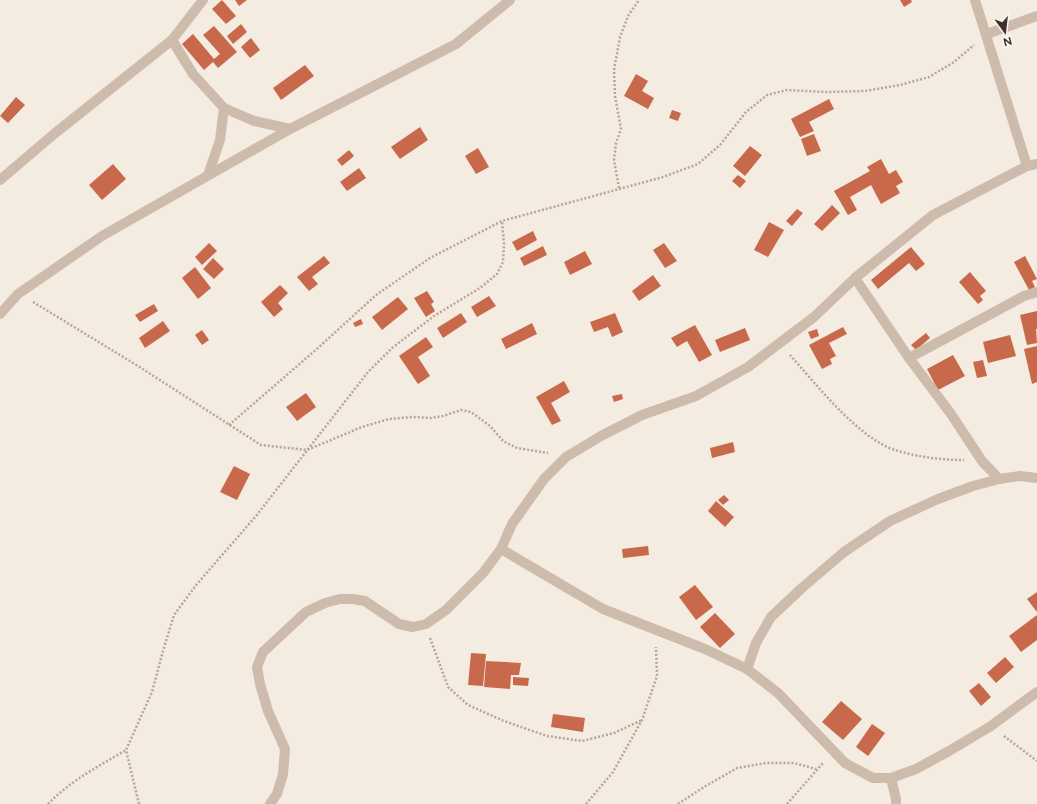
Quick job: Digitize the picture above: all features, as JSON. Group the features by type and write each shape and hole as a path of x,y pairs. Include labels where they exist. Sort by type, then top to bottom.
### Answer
{"street":[{"path":"0,180 54,134 172,40 203,0"},
{"path":"0,314 18,294 102,236 290,130 456,44 510,0"},
{"path":"270,804 276,794 283,774 285,749 268,710 260,684 257,667 263,652 306,612 340,599 353,599 365,601 399,624 413,627 426,624 446,610 483,573 501,549 512,524 530,498 544,479 566,457 601,436 642,415 696,396 748,367 814,317 855,278 933,215 1032,165 975,0"},
{"path":"987,34 1037,16"},
{"path":"172,40 194,74 224,108 254,121 290,130"},
{"path":"208,175 220,140 224,108"},
{"path":"855,278 909,358 951,414 982,461 999,479"},
{"path":"909,358 1024,296 1037,292"},
{"path":"747,669 756,643 771,617 844,552 890,521 938,499 974,486 999,479 1020,476 1037,478"},
{"path":"501,549 603,609 705,649 747,669 778,693 845,762 873,778 891,778 916,769 991,726 1037,692"},
{"path":"891,778 896,804"}],"path":[{"path":"619,188 614,160 616,143 621,129 615,96 614,70 620,37 628,16 639,0"},
{"path":"229,425 318,348 376,295 430,258 502,220 663,177 698,164 720,145 746,112 767,95 787,90 825,92 865,91 900,85 922,79 929,77 954,62 987,34"},
{"path":"48,804 66,788 126,750 152,692 174,615 197,584 256,516 368,372 392,348 434,316 480,288 497,274 503,262 504,244 502,220"},
{"path":"18,294 138,366 261,445 307,450 362,427 389,419 413,417 431,418 461,410 471,412 490,426 503,441 518,448 566,457"},
{"path":"779,344 841,411 872,438 894,450 925,458 982,461"},
{"path":"426,624 448,687 468,705 490,715 547,736 582,741 614,733 642,720"},
{"path":"586,804 613,772 642,720 657,676 656,630"},
{"path":"991,726 1037,762"},
{"path":"126,750 139,804"},
{"path":"787,804 834,750"},
{"path":"678,804 704,786 738,768 766,763 794,763 816,769"}],"building":[{"path":"222,0 236,16 226,24 212,9"},
{"path":"235,0 247,0 239,6"},
{"path":"900,0 911,0 912,2 904,7"},
{"path":"241,24 247,32 233,44 227,36"},
{"path":"214,26 237,52 218,68 213,62 204,70 182,44 193,34 214,59 220,54 203,35"},
{"path":"251,38 260,50 250,58 241,47"},
{"path":"305,65 314,76 281,100 273,88"},
{"path":"636,74 648,81 642,91 654,98 648,109 624,96"},
{"path":"16,97 25,105 8,123 0,116"},
{"path":"829,99 834,109 809,122 814,131 800,137 791,119"},
{"path":"672,110 681,113 678,121 669,118"},
{"path":"420,127 428,140 400,159 391,147"},
{"path":"814,134 821,151 807,156 801,139"},
{"path":"750,146 762,155 745,176 733,166"},
{"path":"478,148 489,167 476,174 465,156"},
{"path":"349,150 354,156 342,166 337,160"},
{"path":"881,159 889,174 896,170 903,182 896,186 900,193 881,204 871,185 850,197 857,210 848,215 834,191 870,171 867,167"},
{"path":"113,164 126,179 102,200 89,185"},
{"path":"359,168 366,178 347,191 340,182"},
{"path":"738,175 746,181 740,188 732,181"},
{"path":"832,205 840,213 822,231 814,224"},
{"path":"797,209 803,213 792,226 786,221"},
{"path":"769,222 784,230 768,257 754,250"},
{"path":"533,231 537,240 517,251 512,242"},
{"path":"209,243 217,251 202,265 195,257"},
{"path":"664,243 677,261 665,268 653,250"},
{"path":"543,246 547,255 524,266 520,258"},
{"path":"911,247 925,264 916,271 909,263 878,289 871,280"},
{"path":"585,251 592,264 570,275 564,262"},
{"path":"324,256 330,263 312,277 318,284 309,291 297,277"},
{"path":"1025,256 1037,279 1032,281 1035,287 1029,290 1014,262"},
{"path":"213,258 224,269 214,279 203,269"},
{"path":"195,267 211,288 198,299 182,278"},
{"path":"970,272 986,291 980,296 983,300 978,304 959,282"},
{"path":"653,275 661,286 639,301 632,291"},
{"path":"280,285 288,293 278,303 283,309 274,317 261,302"},
{"path":"427,291 434,302 431,304 435,311 426,317 414,298"},
{"path":"489,296 496,306 477,317 471,307"},
{"path":"398,297 408,309 382,330 372,317"},
{"path":"154,304 158,311 140,322 135,315"},
{"path":"1037,311 1037,343 1027,345 1020,315"},
{"path":"461,313 467,322 443,338 437,328"},
{"path":"615,313 623,332 612,337 608,327 594,332 590,322"},
{"path":"361,319 363,324 355,327 353,323"},
{"path":"163,321 170,331 145,348 139,338"},
{"path":"532,323 537,334 506,349 501,339"},
{"path":"695,325 712,355 699,362 687,341 677,347 671,338"},
{"path":"843,327 847,334 829,343 836,356 830,359 832,364 822,369 809,345"},
{"path":"745,328 750,340 720,352 715,340"},
{"path":"817,329 819,336 811,339 808,332"},
{"path":"202,330 209,340 202,345 195,335"},
{"path":"926,333 930,338 916,350 911,345"},
{"path":"1010,335 1016,356 988,363 983,342"},
{"path":"426,337 433,347 418,357 430,376 418,384 399,356"},
{"path":"1037,346 1037,382 1032,384 1024,349"},
{"path":"953,355 965,376 938,390 927,369"},
{"path":"983,360 987,376 977,378 973,362"},
{"path":"564,381 570,392 551,403 561,421 552,425 536,397"},
{"path":"306,393 316,407 297,421 286,407"},
{"path":"622,394 623,399 614,402 612,396"},
{"path":"733,442 735,452 712,458 710,448"},
{"path":"234,466 250,474 237,500 220,492"},
{"path":"724,495 729,500 723,505 718,500"},
{"path":"716,501 734,517 725,527 708,511"},
{"path":"648,546 649,555 623,558 622,549"},
{"path":"695,585 713,607 696,620 679,597"},
{"path":"1037,592 1037,612 1027,599"},
{"path":"715,613 735,634 720,648 700,627"},
{"path":"1037,615 1037,640 1021,652 1009,636"},
{"path":"471,653 486,654 483,686 468,685"},
{"path":"1005,657 1014,667 996,683 987,673"},
{"path":"486,661 521,663 519,675 511,675 510,689 484,687"},
{"path":"513,677 529,678 528,686 513,685"},
{"path":"979,683 991,697 981,706 969,691"},
{"path":"841,701 862,719 843,740 822,722"},
{"path":"553,714 585,718 583,732 551,727"},
{"path":"872,724 885,733 868,756 856,747"}]}
